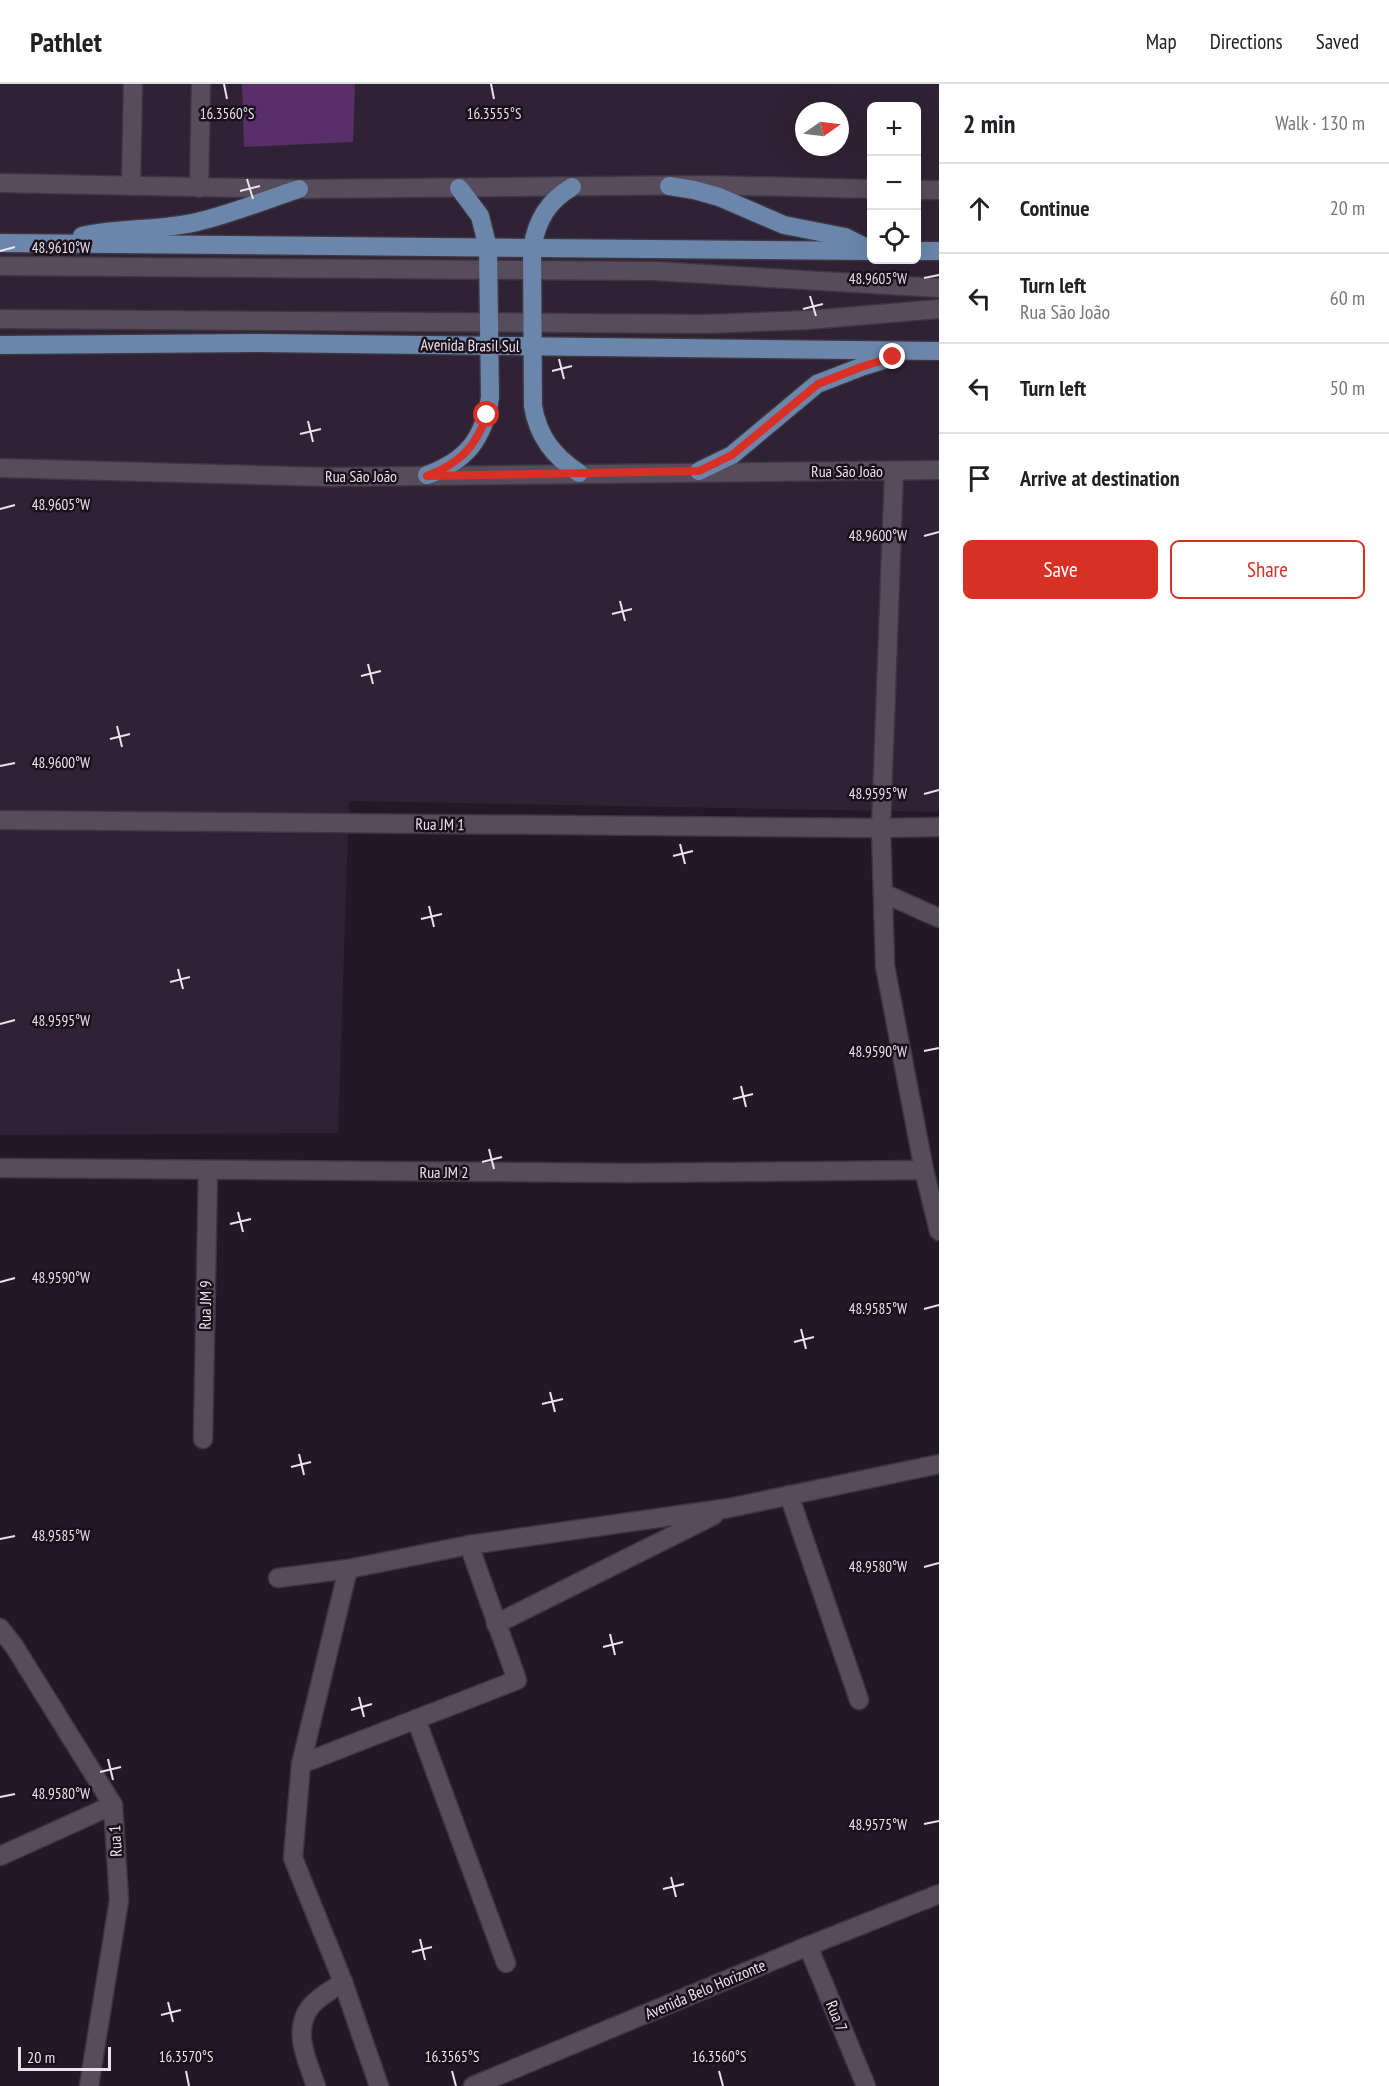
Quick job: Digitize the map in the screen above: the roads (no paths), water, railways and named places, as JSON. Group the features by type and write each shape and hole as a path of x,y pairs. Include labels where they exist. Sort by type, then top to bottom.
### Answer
{"main road":[{"path":"669,186 719,196 784,225 845,237 867,248"},
{"path":"572,187 560,194 542,214 535,231 532,248 533,406 535,420 548,447 579,473"},
{"path":"427,476 444,469 472,447 481,432 490,398 488,248 480,216 459,188"},
{"path":"61,243 105,231 197,222 299,189"},
{"path":"0,243 867,250"},
{"path":"921,251 939,251"},
{"name":"Avenida Brasil Sul","path":"0,345 260,343 932,351"},
{"path":"699,471 732,455 818,384 872,364 932,351"}],"street":[{"path":"131,186 133,84"},
{"path":"199,188 201,84"},
{"path":"0,183 299,189 669,186 867,189"},
{"path":"921,190 939,190"},
{"path":"0,266 655,271 939,288"},
{"path":"0,319 759,322 939,309"},
{"name":"Rua São João","path":"0,468 327,477 939,470"},
{"path":"894,471 881,828 885,966 924,1170 939,1231"},
{"name":"Rua JM 1","path":"0,820 881,828 939,826"},
{"path":"883,893 939,918"},
{"name":"Rua JM 2","path":"0,1168 630,1173 924,1170"},
{"name":"Rua JM 9","path":"203,1439 208,1170"},
{"path":"278,1578 348,1569 469,1545 729,1508 939,1464"},
{"path":"789,1495 859,1700"},
{"path":"496,1624 729,1508"},
{"path":"301,1764 517,1680 469,1545"},
{"path":"348,1569 301,1764 293,1858 343,1982 379,2086"},
{"name":"Rua 1","path":"0,1628 14,1646 113,1805 119,1900 89,2086"},
{"path":"416,1719 506,1963"},
{"path":"0,1856 113,1805"},
{"name":"Avenida Belo Horizonte","path":"480,2085 808,1946 939,1894"},
{"name":"Rua 7","path":"808,1946 866,2086"},
{"path":"316,2086 303,2048 301,2022 312,2004 343,1982"}]}
